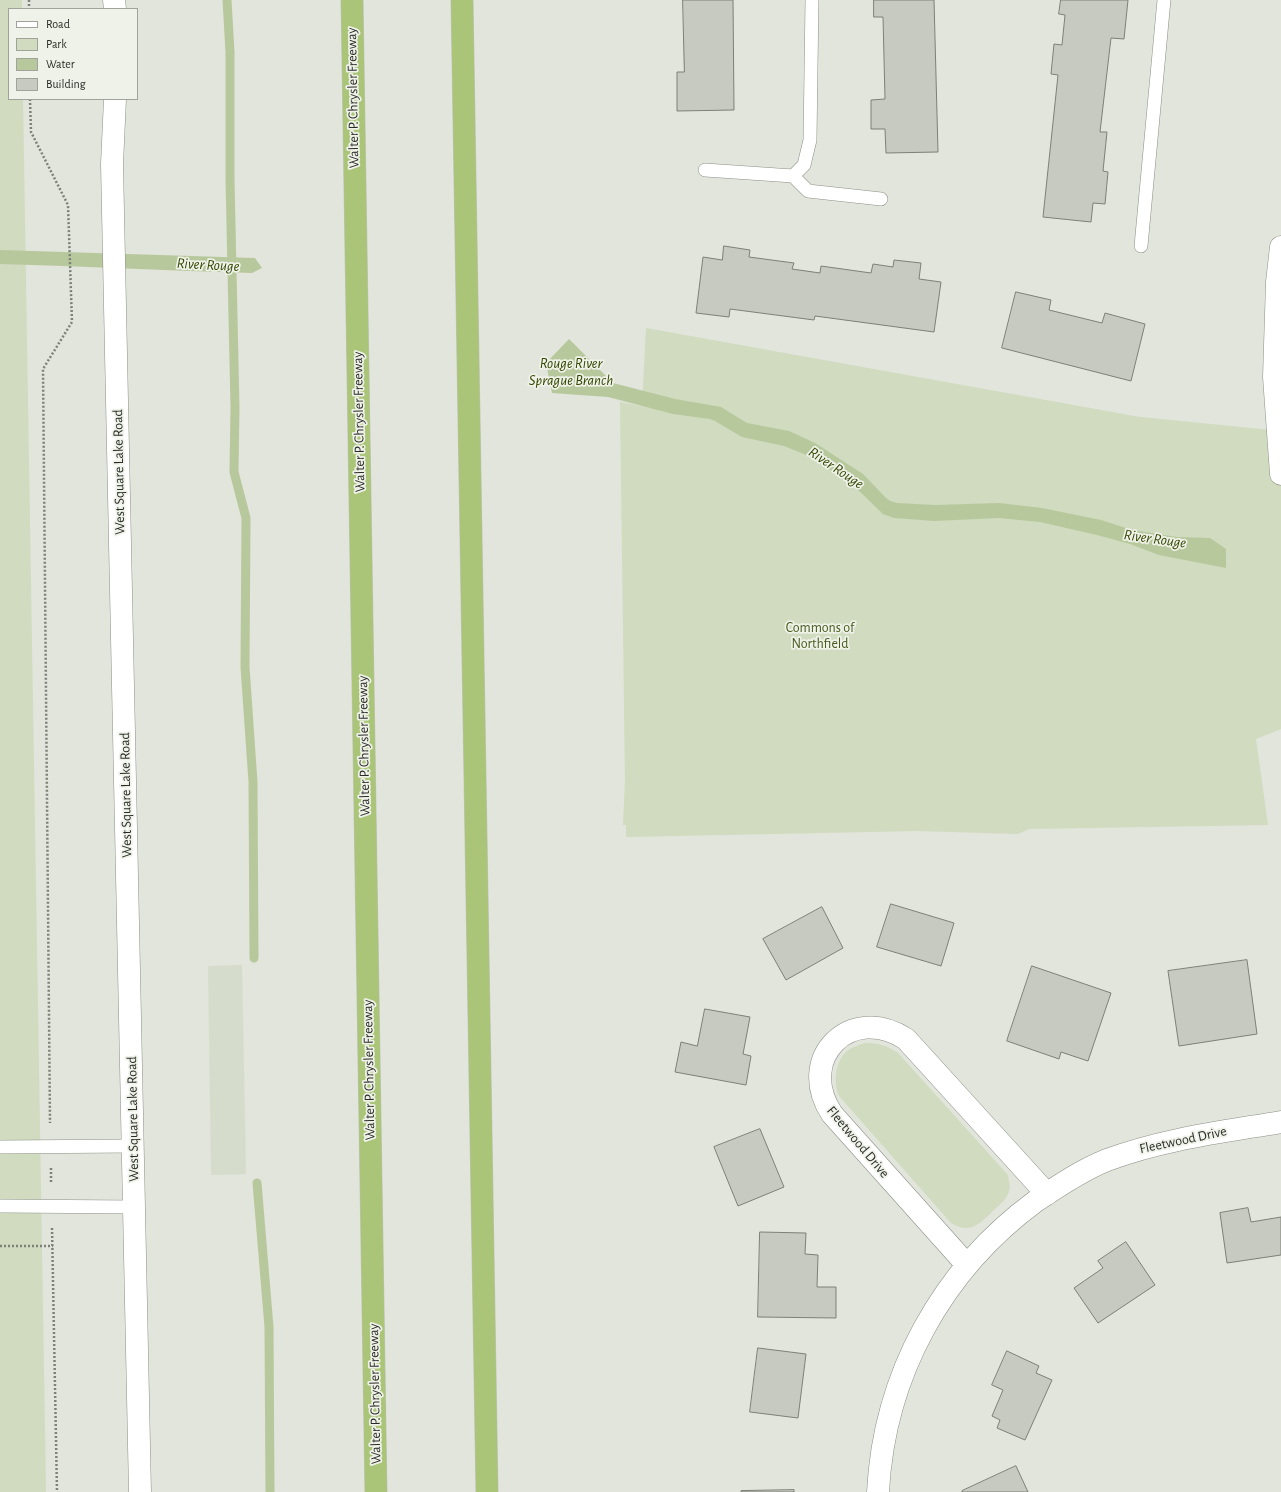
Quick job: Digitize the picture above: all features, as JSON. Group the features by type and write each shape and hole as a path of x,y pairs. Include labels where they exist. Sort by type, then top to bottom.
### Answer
{"highway":[{"name":"Walter P. Chrysler Freeway","path":"352,0 376,1492"},
{"path":"462,0 487,1492"}],"street":[{"name":"West Square Lake Road","path":"115,100 112,164 134,1146 140,1492"},
{"path":"1281,247 1274,377 1281,474"},
{"name":"Fleetwood Drive","path":"967,1265 832,1114 826,1104 822,1094 819,1078 821,1066 833,1043 842,1035 860,1028 875,1027 896,1032 906,1039 1047,1194"},
{"name":"Fleetwood Drive","path":"878,1492 879,1472 886,1427 898,1386 913,1349 948,1289 984,1245 1015,1217 1047,1194 1076,1175 1099,1164 1145,1147 1183,1138 1281,1122"}],"lane":[{"path":"792,176 804,165 810,140 812,0"},
{"path":"1141,246 1164,0"},
{"path":"705,170 792,176 808,190 881,199"},
{"path":"0,1147 134,1146"},
{"path":"0,1206 135,1207"}],"path":[{"path":"30,100 31,132 68,206 72,322 43,369 50,1125"},
{"path":"51,1161 51,1190"},
{"path":"52,1224 56,1492"},
{"path":"0,1246 53,1246"}],"shaded area":[{"path":"242,965 246,1174 211,1175 208,966"}],"green space":[{"path":"0,0 22,0 22,8 8,8 8,100 23,100 46,1492 0,1492"},
{"name":"Commons of Northfield","path":"646,328 1140,417 1281,431 1281,729 1256,739 1268,825 1029,829 1018,834 918,831 626,837 626,825 623,825 625,780 620,402 642,406"},
{"path":"865,1043 882,1045 898,1053 1008,1175 1010,1187 1007,1196 1002,1203 980,1223 970,1228 964,1228 951,1223 839,1096 836,1085 836,1072 840,1061 847,1051"}],"water":[{"name":"River Rouge","path":"0,250 255,258 262,268 252,273 0,264"},
{"name":"Rouge River Sprague Branch","path":"569,339 613,383 675,399 721,407 747,423 789,431 815,443 863,474 890,501 897,503 935,505 999,503 1042,508 1101,520 1132,530 1177,537 1210,538 1226,549 1226,568 1159,555 1130,544 1040,522 999,518 934,521 894,518 883,514 853,485 809,456 784,446 742,437 710,419 673,414 608,397 552,393 546,363"}],"building":[{"path":"683,0 733,0 734,110 677,111 677,72 684,72"},
{"path":"874,0 934,0 938,152 886,153 885,129 871,129 871,100 885,99 883,17 874,17"},
{"path":"1061,0 1128,0 1124,39 1111,38 1100,132 1107,132 1103,171 1108,172 1105,204 1093,203 1091,222 1043,217 1058,75 1051,74 1054,44 1062,45 1065,15 1059,14"},
{"path":"724,246 750,250 749,257 794,263 792,269 820,273 821,266 871,273 873,264 893,267 894,260 921,263 919,279 941,282 934,332 815,316 814,320 730,309 729,317 696,313 703,257 722,260"},
{"path":"1016,292 1051,300 1049,310 1102,323 1105,313 1145,324 1131,381 1002,348"},
{"path":"891,904 954,923 941,966 877,947"},
{"path":"822,907 843,948 786,980 763,939"},
{"path":"1247,960 1257,1034 1179,1046 1168,971"},
{"path":"1032,966 1111,993 1088,1061 1061,1052 1059,1059 1007,1041"},
{"path":"705,1009 750,1017 743,1054 751,1056 746,1085 675,1072 681,1042 697,1046"},
{"path":"760,1129 784,1187 738,1206 714,1147"},
{"path":"1248,1208 1251,1222 1281,1217 1281,1255 1227,1263 1220,1213"},
{"path":"760,1232 806,1233 805,1254 818,1255 817,1287 836,1287 836,1318 758,1317"},
{"path":"1126,1242 1155,1285 1098,1323 1074,1288 1103,1268 1098,1261"},
{"path":"758,1348 806,1354 798,1418 750,1412"},
{"path":"1007,1351 1039,1366 1036,1373 1052,1380 1025,1440 997,1428 1000,1420 992,1416 1003,1390 992,1385"},
{"path":"1016,1466 1028,1492 962,1492 962,1491"},
{"path":"794,1490 794,1492 741,1492 741,1491"}],"waterway":[{"name":"River Rouge","path":"227,0 230,52 230,180 235,407 234,472 246,518 245,667 253,782 254,958"},
{"path":"257,1183 269,1327 270,1492"}]}
